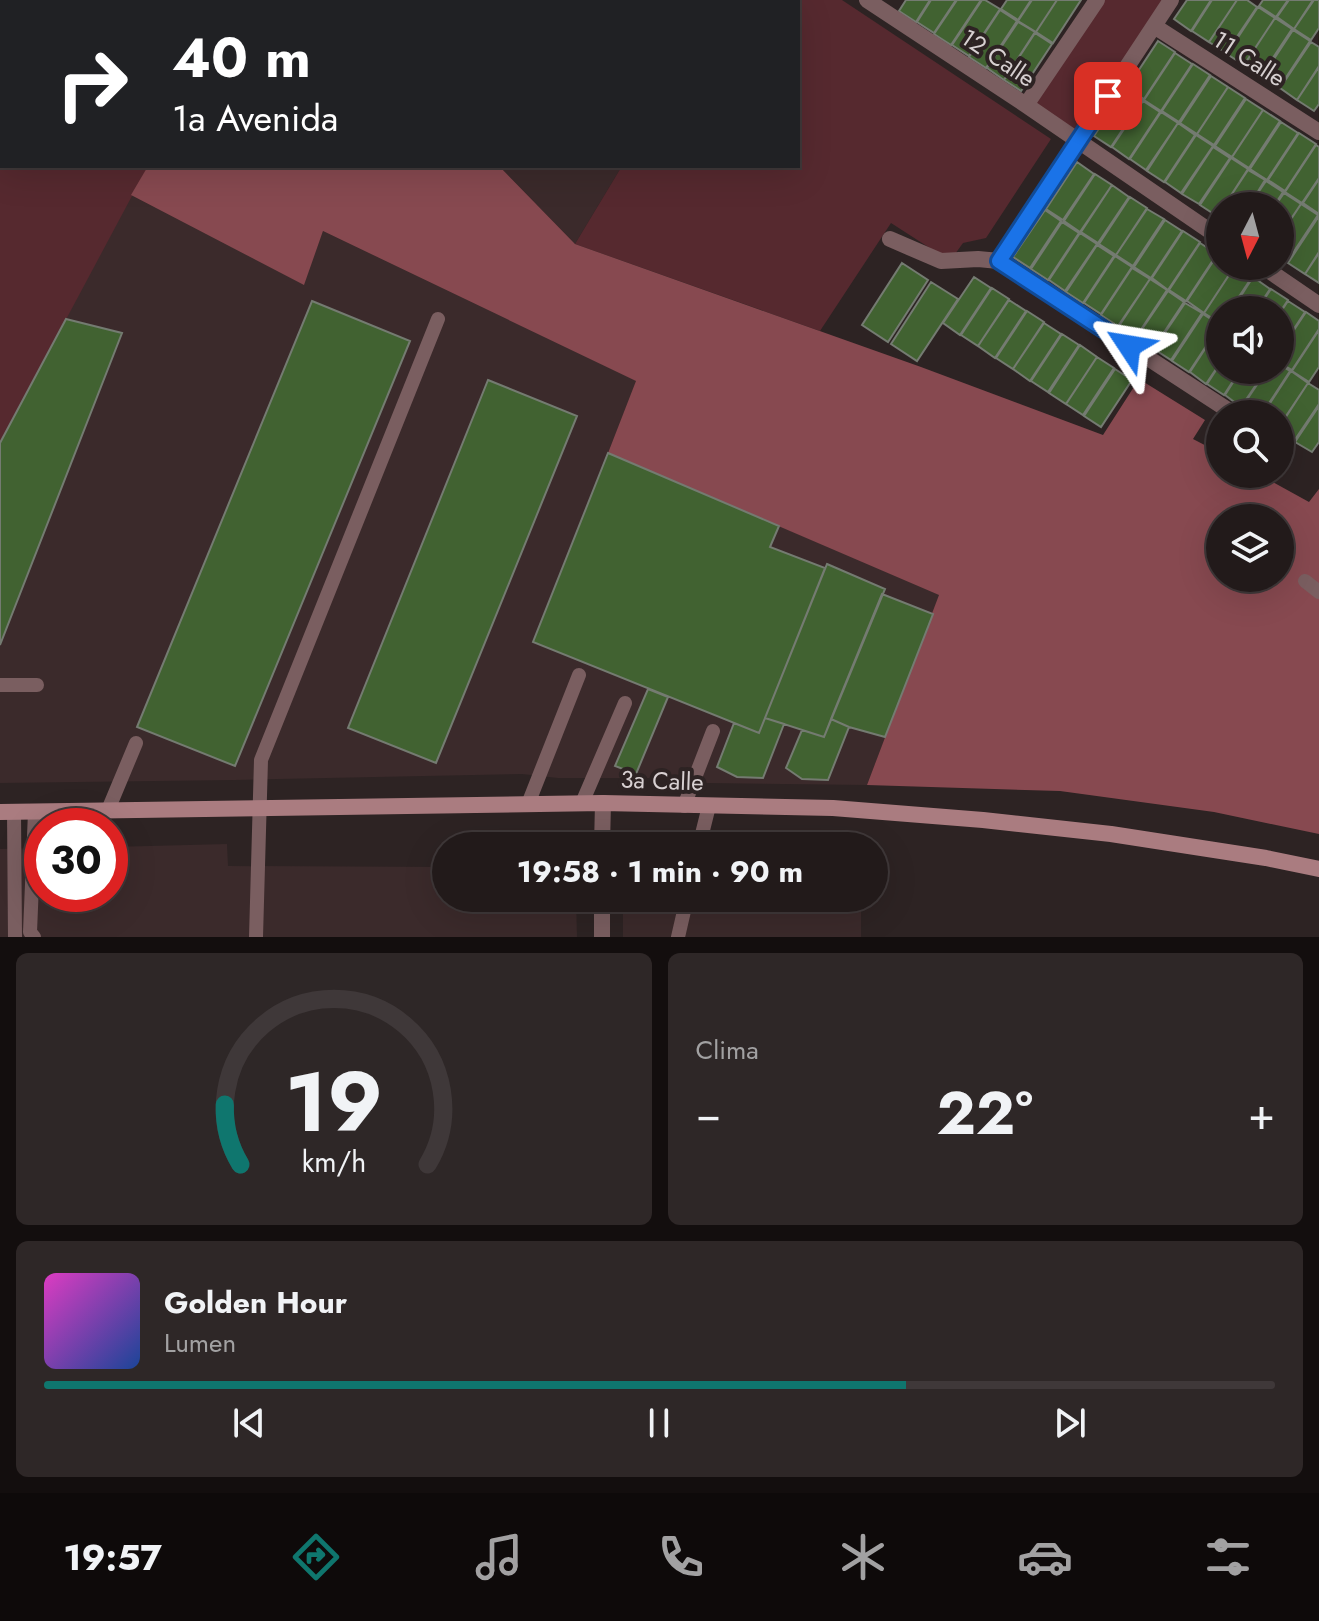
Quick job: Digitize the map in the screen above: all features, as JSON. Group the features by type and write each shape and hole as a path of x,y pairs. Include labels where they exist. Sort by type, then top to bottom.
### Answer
{"main road":[{"name":"3a Calle","path":"128,810 582,803 833,808 1111,834 1319,869"}],"street":[{"name":"12 Calle","path":"867,0 1206,229"},
{"path":"1026,105 1097,0"},
{"path":"999,261 1171,0"},
{"name":"11 Calle","path":"1154,26 1319,132"},
{"path":"890,239 941,261 999,261 1212,400"},
{"path":"1282,280 1319,305"},
{"path":"602,832 603,803"},
{"path":"602,912 602,937"}],"lane":[{"path":"256,937 261,760 438,319"},
{"path":"1305,581 1319,592"},
{"path":"528,804 579,675"},
{"path":"0,685 37,685"},
{"path":"582,803 625,703"},
{"path":"684,806 713,731"},
{"path":"109,808 136,743"},
{"path":"702,832 709,806"},
{"path":"7,812 15,937"},
{"path":"31,912 30,932 34,937"},
{"path":"678,937 684,912"}],"shaded area":[{"path":"800,0 842,0 1051,139 986,238 963,243 950,261 891,223 820,331 575,244 621,168 800,168"},
{"path":"1097,0 1171,0 1077,142 1026,105"},
{"path":"0,168 147,168 0,443"},
{"path":"147,168 501,168 575,244 1103,435 1139,379 1205,420 1193,439 1206,446 1206,488 1284,488 1309,502 1319,489 1319,834 1214,812 1060,791 867,785 939,595 608,453 636,381 323,231 304,285 131,195"},
{"path":"501,168 621,168 575,244"},
{"path":"131,195 303,284 323,231 637,381 608,453 940,595 867,785 706,783 670,778 558,778 522,774 0,783 0,443"},
{"path":"227,844 228,866 432,867 432,912 576,912 577,937 0,937 0,849 24,848 24,912 128,912 128,847"},
{"path":"623,912 861,912 861,937 623,937"}],"building":[{"path":"906,0 930,0 916,22 899,11"},
{"path":"931,0 956,0 934,33 917,22"},
{"path":"957,0 981,0 951,45 934,34"},
{"path":"982,0 1000,9 969,56 952,45"},
{"path":"1007,0 1031,0 1018,20 1001,9"},
{"path":"1032,0 1057,0 1036,32 1018,21"},
{"path":"1057,0 1081,0 1053,43 1036,32"},
{"path":"1187,0 1211,0 1191,31 1174,19"},
{"path":"1212,0 1237,0 1209,42 1192,31"},
{"path":"1237,0 1247,0 1257,7 1226,53 1209,42"},
{"path":"1263,0 1288,0 1276,17 1259,6"},
{"path":"1289,0 1313,0 1294,29 1277,17"},
{"path":"1314,0 1319,0 1319,28 1311,40 1294,29"},
{"path":"1258,7 1275,18 1244,65 1227,54"},
{"path":"1000,10 1017,21 986,68 969,57"},
{"path":"1275,18 1292,29 1261,76 1244,65"},
{"path":"1018,22 1035,32 1004,80 987,68"},
{"path":"1293,30 1310,41 1279,88 1262,77"},
{"path":"1035,33 1052,44 1021,91 1004,80"},
{"path":"1158,41 1175,52 1144,99 1127,88"},
{"path":"1311,42 1319,47 1319,66 1297,100 1280,88"},
{"path":"1175,53 1192,64 1161,111 1144,100"},
{"path":"1193,64 1210,75 1179,122 1162,111"},
{"path":"1319,67 1319,104 1314,111 1297,100"},
{"path":"1211,76 1228,87 1197,134 1180,123"},
{"path":"1228,87 1245,98 1214,145 1197,134"},
{"path":"1125,89 1142,100 1111,147 1094,136"},
{"path":"1246,99 1263,110 1232,157 1215,146"},
{"path":"1143,101 1160,112 1129,159 1112,147"},
{"path":"1263,110 1280,121 1249,168 1232,157"},
{"path":"1161,112 1178,123 1146,170 1130,159"},
{"path":"1281,122 1298,133 1267,180 1250,169"},
{"path":"1178,123 1195,135 1164,182 1147,171"},
{"path":"1299,133 1316,144 1285,191 1268,180"},
{"path":"1196,135 1213,146 1181,193 1165,182"},
{"path":"1316,145 1319,147 1319,178 1302,203 1294,198 1294,192 1285,192"},
{"path":"1213,147 1230,158 1199,204 1182,194"},
{"path":"1231,158 1248,169 1233,192 1209,192"},
{"path":"1077,162 1094,174 1063,220 1046,209"},
{"path":"1248,170 1265,180 1258,192 1233,192"},
{"path":"1095,174 1112,185 1080,232 1064,221"},
{"path":"1319,179 1319,214 1303,203"},
{"path":"1266,181 1283,192 1259,192"},
{"path":"1112,185 1129,197 1098,243 1081,232"},
{"path":"1130,197 1147,208 1116,255 1099,244"},
{"path":"1294,199 1301,204 1294,214"},
{"path":"1301,204 1318,215 1294,251 1294,215"},
{"path":"1147,209 1164,219 1133,266 1116,255"},
{"path":"1045,210 1061,221 1030,268 1013,257"},
{"path":"1319,216 1319,252 1305,274 1294,267 1294,254"},
{"path":"1165,220 1182,231 1151,278 1134,267"},
{"path":"1062,222 1079,233 1048,280 1031,269"},
{"path":"1183,231 1200,242 1168,290 1152,278"},
{"path":"1080,233 1097,244 1065,291 1049,280"},
{"path":"1200,243 1206,247 1206,271 1186,301 1169,290"},
{"path":"1097,245 1114,256 1083,303 1066,292"},
{"path":"1319,253 1319,283 1305,274"},
{"path":"1115,256 1132,267 1101,314 1084,303"},
{"path":"902,263 928,280 888,342 862,325"},
{"path":"1132,268 1150,279 1118,326 1101,315"},
{"path":"1206,272 1206,280 1226,280 1215,296 1206,296 1204,313 1187,301"},
{"path":"974,277 991,288 960,335 943,323"},
{"path":"1150,279 1167,290 1136,337 1119,326"},
{"path":"1226,280 1250,280 1239,296 1215,296"},
{"path":"1251,280 1257,280 1270,289 1265,296 1241,296"},
{"path":"931,282 958,299 917,361 891,344"},
{"path":"992,288 1009,299 978,346 961,335"},
{"path":"1271,289 1282,296 1266,296"},
{"path":"1168,291 1184,302 1153,349 1136,338"},
{"path":"1009,300 1026,311 995,358 978,346"},
{"path":"312,301 410,341 235,766 137,727"},
{"path":"1185,303 1202,313 1171,360 1154,349"},
{"path":"1294,305 1305,312 1294,329"},
{"path":"1027,311 1044,322 1013,369 996,358"},
{"path":"1306,312 1319,321 1319,329 1294,367 1294,330"},
{"path":"1203,314 1206,316 1206,346 1189,372 1172,361"},
{"path":"66,319 122,333 0,645 0,443"},
{"path":"1044,323 1061,334 1030,381 1013,369"},
{"path":"1319,330 1319,367 1309,382 1294,372"},
{"path":"1062,334 1079,345 1048,392 1031,381"},
{"path":"1080,345 1097,357 1066,404 1049,393"},
{"path":"1206,347 1206,384 1190,372"},
{"path":"1097,357 1114,368 1083,415 1066,404"},
{"path":"1115,369 1132,380 1101,427 1084,416"},
{"path":"1294,373 1308,383 1294,404 1294,400 1272,400 1283,384 1294,384"},
{"path":"488,380 577,416 436,763 348,728"},
{"path":"1308,383 1319,390 1319,404 1294,441 1294,404"},
{"path":"1207,384 1231,384 1224,395"},
{"path":"1232,384 1257,384 1246,400 1232,400 1225,395"},
{"path":"1258,384 1282,384 1271,400 1247,400"},
{"path":"1319,406 1319,442 1312,452 1295,442"},
{"path":"608,453 779,526 770,547 825,568 759,733 533,642"},
{"path":"827,564 885,589 824,737 765,718"},
{"path":"882,594 933,614 885,737 831,719"},
{"path":"648,689 668,697 636,774 615,766"},
{"path":"765,718 784,724 763,778 737,777 717,767 734,723 759,733"},
{"path":"831,719 849,727 828,780 802,779 786,768 802,730 824,737"}],"route":[{"path":"1108,96 999,261 1129,346"}]}
